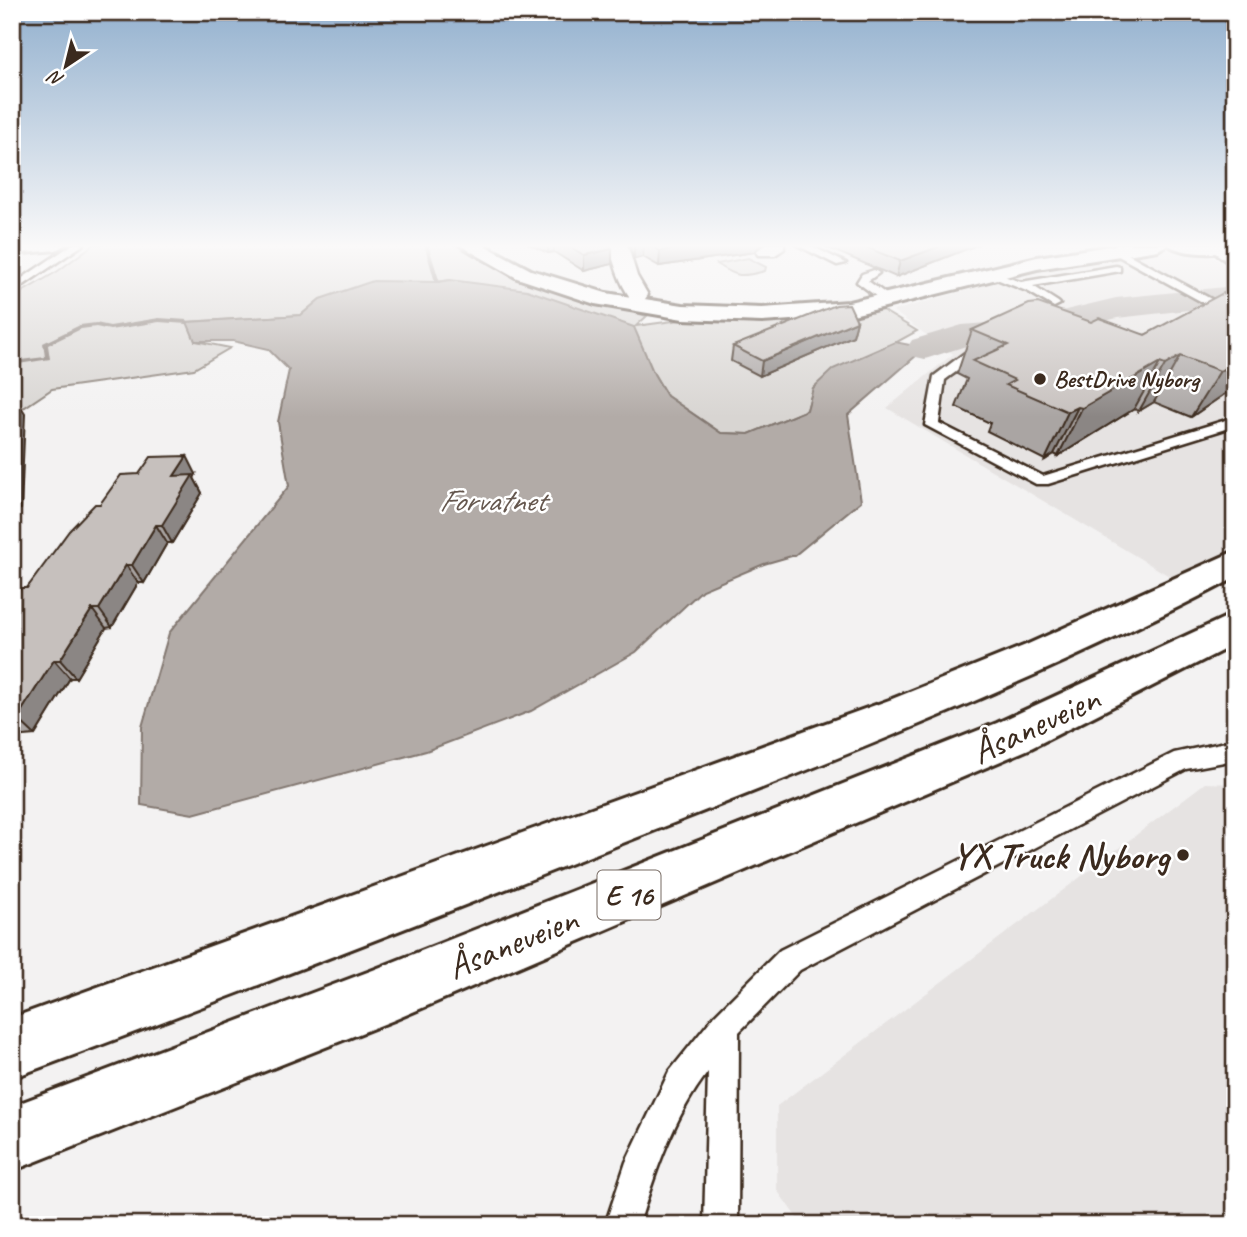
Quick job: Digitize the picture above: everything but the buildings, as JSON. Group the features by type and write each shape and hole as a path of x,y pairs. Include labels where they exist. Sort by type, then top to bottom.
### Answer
{"main road":[{"path":"619,302 645,308 762,316 839,310 885,302"},
{"name":"Åsaneveien","path":"12,1048 353,924 949,695 1084,639 1235,562"},
{"name":"Åsaneveien","path":"12,1139 373,999 1013,736 1235,627"}],"lane":[{"path":"1050,302 1054,304"},
{"path":"1208,302 1235,319"},
{"path":"1211,323 1235,319"},
{"path":"998,342 971,355 939,379 932,425 1042,481 1228,424 1235,419"},
{"path":"622,1225 638,1174 680,1083 724,1026 790,960 1182,760 1235,750"},
{"path":"721,1225 724,1026"}],"shaded area":[{"path":"12,302 317,302 301,315 188,322 195,341 230,348 194,369 52,389 25,407 12,411"},
{"path":"497,302 597,302 647,316 636,326 688,319 765,322 882,310 917,331 813,388 807,410 749,434 721,433 667,396 654,374"},
{"path":"926,302 1235,302 1235,552 1171,577 887,408 953,354 893,311"},
{"path":"1205,783 1235,784 1235,1225 802,1225 777,1190 777,1106"}],"water":[{"name":"Forvatnet","path":"317,302 561,302 634,327 654,374 667,396 721,433 749,434 807,410 813,388 833,369 895,342 925,348 848,415 861,501 795,555 764,564 702,590 636,652 531,711 426,751 193,814 141,805 142,727 169,633 289,486 278,422 289,370 268,349 233,341 195,341 187,322 301,315"}],"waterway":[{"path":"925,348 962,336 1024,331 1116,308 1172,302"},
{"path":"12,363 48,358 45,344 80,327 96,325 110,328 159,320 187,322"}],"place":[{"name":"BestDrive Nyborg","path":"1040,379"},
{"name":"YX Truck Nyborg","path":"1183,855"}]}
